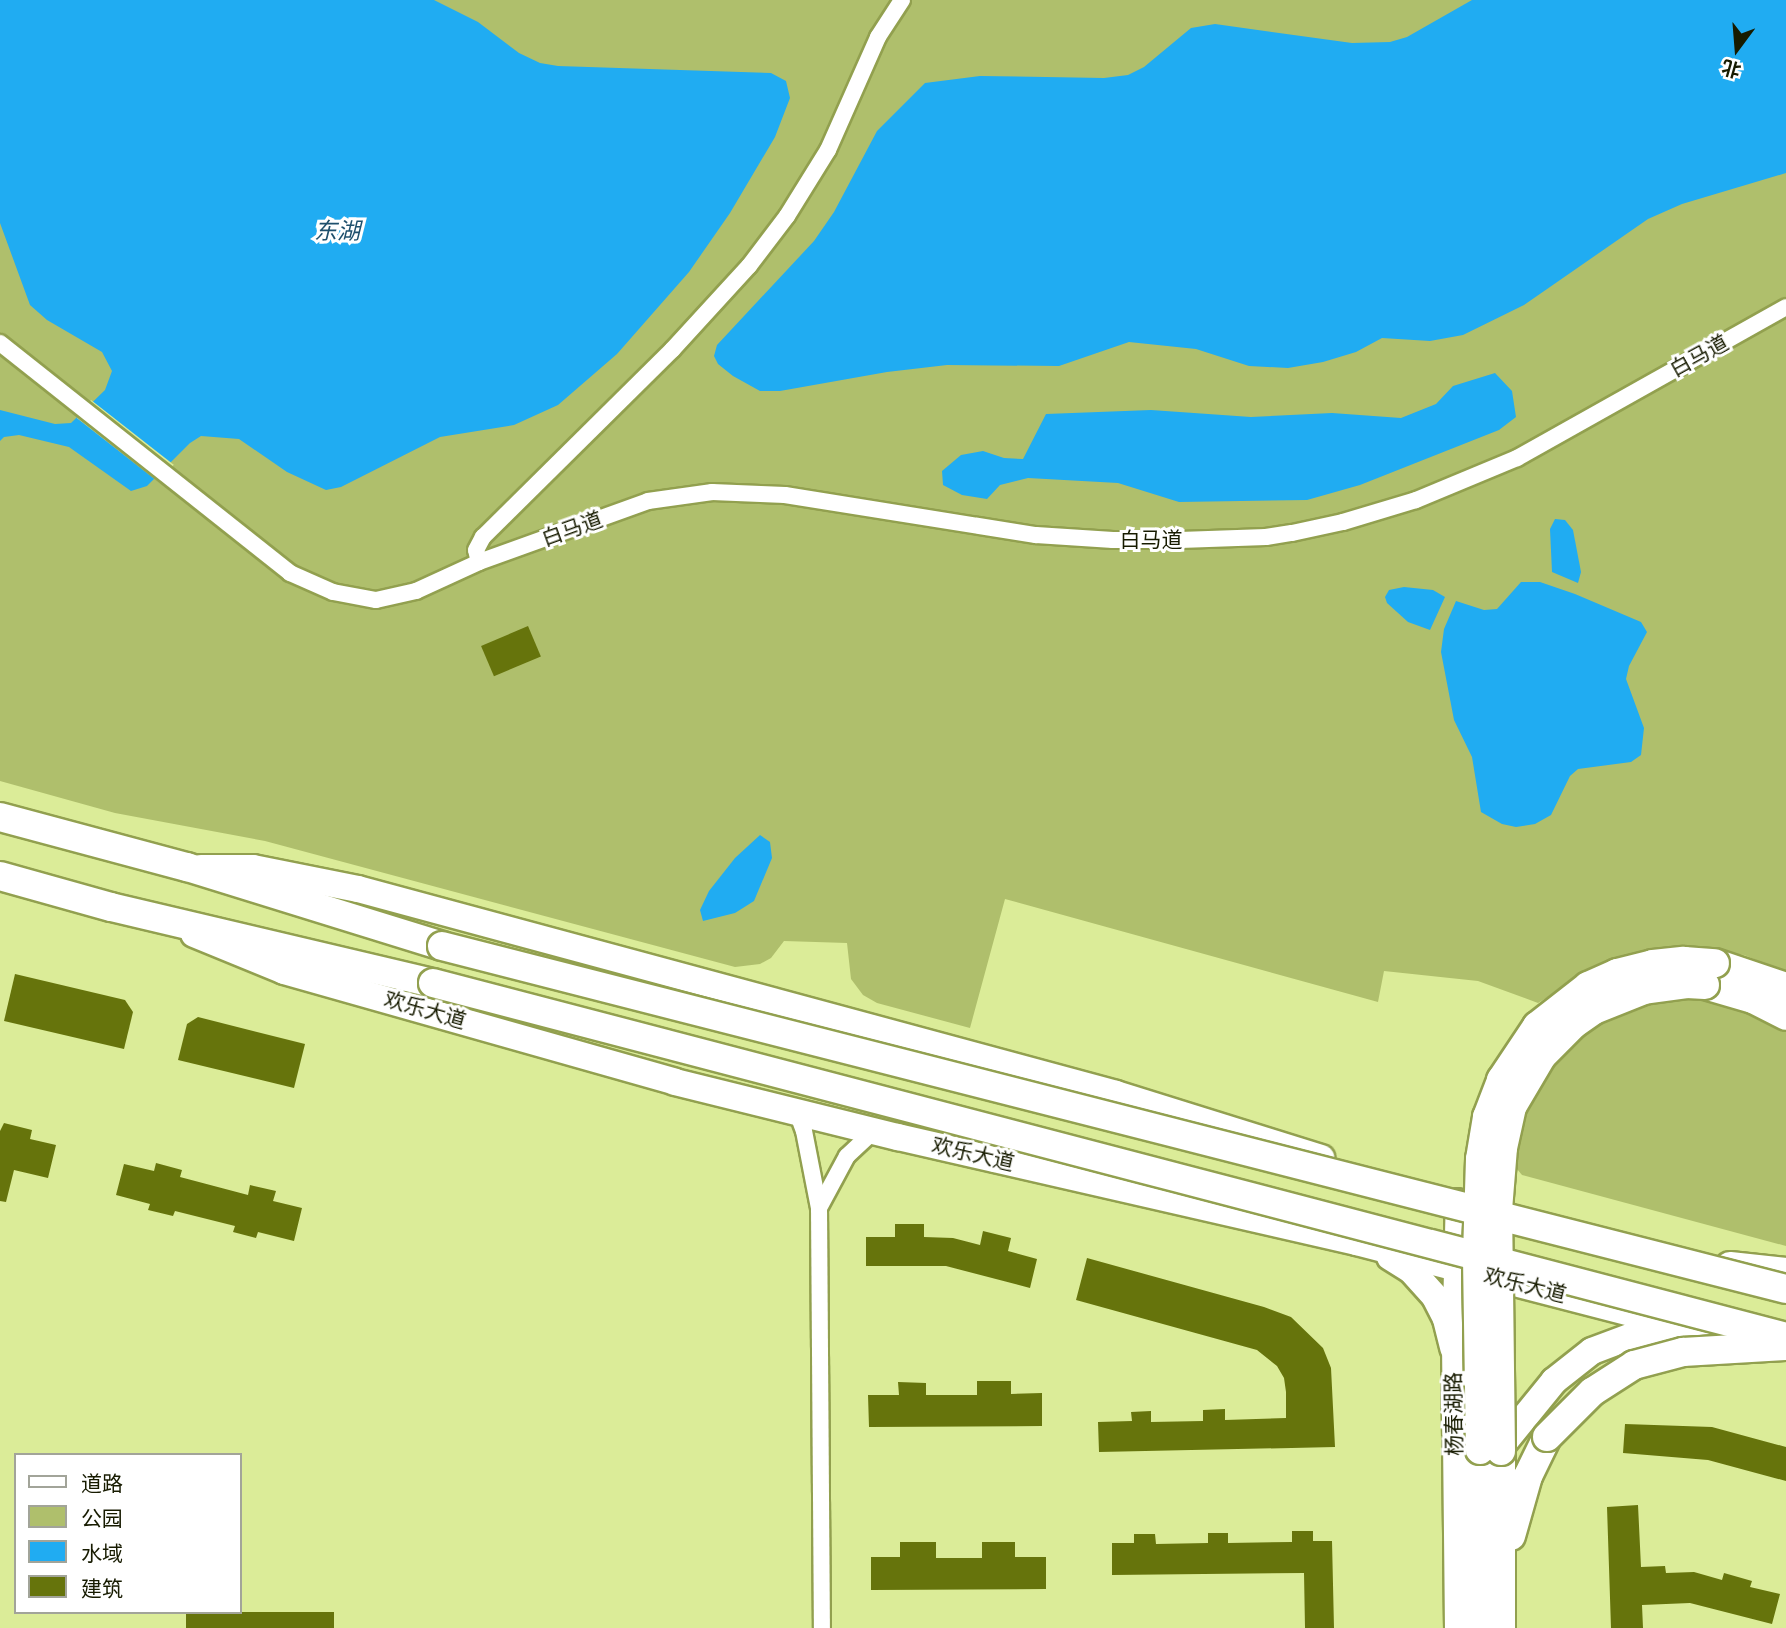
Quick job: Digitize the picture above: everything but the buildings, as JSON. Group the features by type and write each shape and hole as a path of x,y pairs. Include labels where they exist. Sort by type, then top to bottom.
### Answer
{"highway":[{"path":"0,817 187,867 442,946 924,1071 1683,1260 1786,1291"},
{"name":"欢乐大道","path":"0,876 111,907 433,983 1786,1337"},
{"path":"1482,1626 1480,1159 1487,1117 1501,1080 1522,1045 1556,1009 1587,986 1617,973 1653,964 1700,962 1750,972 1786,987"},
{"path":"1502,1577 1499,1210 1503,1148 1508,1120 1516,1098 1542,1056 1574,1024 1609,1003 1644,990 1675,985 1705,985 1753,999 1786,1016"},
{"path":"1683,1260 1786,1272"},
{"path":"1482,1626 1502,1577 1520,1501 1537,1454 1560,1422 1592,1392 1623,1371 1664,1355 1719,1348 1786,1346"}],"main road":[{"path":"187,867 253,868 358,889 1115,1094 1457,1200 1786,1291"},
{"name":"欢乐大道","path":"171,920 204,940 284,971 675,1082 874,1131 1356,1242 1786,1354"},
{"name":"杨春湖路","path":"1457,1200 1453,1348 1482,1626"},
{"name":"杨春湖路","path":"1482,1626 1497,1564 1495,1210"},
{"path":"1356,1242 1394,1259 1425,1283 1446,1319 1453,1348"},
{"path":"1498,1450 1554,1381 1592,1351 1632,1336 1698,1331"}],"street":[{"path":"479,562 476,550 483,537 672,350 749,266 787,216 828,150 878,37 902,0"},
{"name":"白马道","path":"0,343 289,573 333,592 376,600 394,598 479,562 648,501 712,492 785,495 1036,535 1180,540 1292,533 1343,522 1416,500 1517,458 1786,307"},
{"path":"797,1112 820,1208 822,1628"},
{"path":"820,1208 847,1156 874,1131"}],"green space":[{"path":"0,0 1786,0 1786,972 1744,955 1681,946 1651,950 1590,971 1538,1003 1478,981 1384,971 1378,1002 1005,899 970,1028 877,1003 863,995 851,979 847,943 784,941 771,958 760,964 735,967 265,841 115,813 0,781"},
{"path":"1701,999 1735,1005 1786,1031 1786,1246 1522,1175 1517,1169 1516,1148 1526,1105 1553,1061 1586,1031 1629,1008 1659,1001"}],"water":[{"name":"东湖","path":"0,0 434,0 478,22 519,53 540,63 558,66 771,73 786,81 790,98 775,137 730,213 689,272 617,354 558,405 514,425 440,437 341,487 326,490 287,472 239,439 201,436 190,443 147,486 131,491 69,447 19,435 4,437 0,441 0,410 55,424 71,423 105,390 112,371 102,352 47,320 30,305 0,223"},
{"path":"1472,0 1786,0 1786,173 1682,204 1648,219 1524,305 1463,335 1430,341 1382,338 1356,352 1323,362 1288,368 1249,366 1196,349 1129,342 1059,366 947,365 887,372 780,391 760,391 733,376 718,364 714,356 717,345 814,241 834,212 877,131 925,83 980,76 1104,78 1128,75 1144,67 1191,28 1215,24 1352,43 1390,42 1407,37"},
{"path":"1495,373 1512,391 1516,417 1499,430 1360,485 1307,500 1179,502 1118,483 1028,478 1000,485 987,499 962,495 943,485 942,471 961,455 983,451 1004,458 1023,459 1046,414 1151,410 1251,417 1332,413 1401,418 1436,404 1453,386"},
{"path":"1555,519 1565,520 1573,530 1581,572 1578,583 1552,572 1550,529"},
{"path":"1521,582 1540,582 1575,594 1641,622 1647,632 1629,666 1626,679 1644,728 1641,755 1631,762 1578,769 1570,776 1551,815 1535,824 1516,827 1502,824 1481,812 1472,757 1454,720 1441,652 1444,629 1456,601 1484,610 1497,609"},
{"path":"1404,587 1433,590 1445,597 1430,630 1408,622 1387,603 1385,597 1389,590"},
{"path":"760,835 770,842 772,858 754,901 735,913 703,921 700,910 709,891 735,858"}],"pier":[{"path":"91,400 174,465 160,483 77,418"}]}
